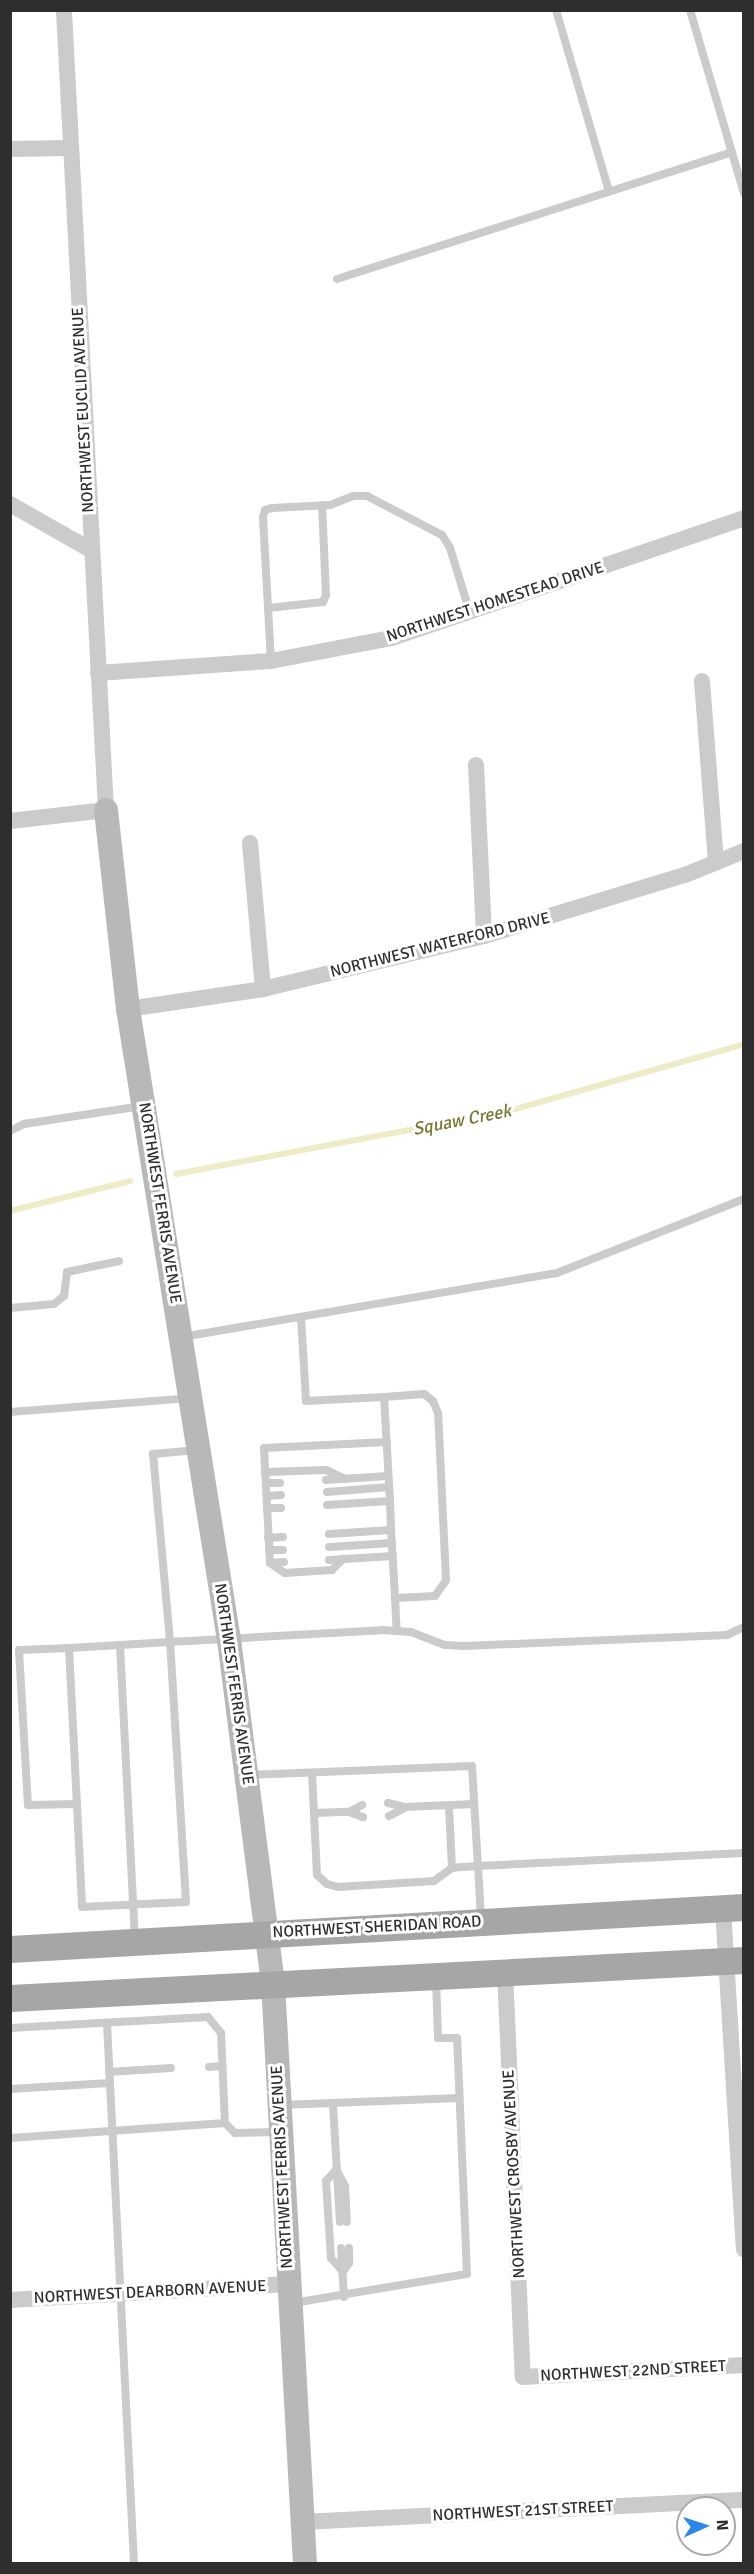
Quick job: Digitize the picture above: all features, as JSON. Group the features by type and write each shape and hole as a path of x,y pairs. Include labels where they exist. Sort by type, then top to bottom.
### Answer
{"main road":[{"name":"NORTHWEST SHERIDAN ROAD","path":"10,1949 733,1907"},
{"path":"10,1998 735,1960"}],"street":[{"name":"NORTHWEST EUCLID AVENUE","path":"64,10 106,810"},
{"path":"10,149 70,148"},
{"path":"10,504 91,550"},
{"name":"NORTHWEST HOMESTEAD DRIVE","path":"98,673 271,661 392,638 470,614 744,518"},
{"path":"702,681 716,862"},
{"path":"476,765 484,936"},
{"path":"10,821 106,810"},
{"name":"NORTHWEST FERRIS AVENUE","path":"106,810 128,1010 230,1640 273,1983 305,2564"},
{"path":"250,843 263,989"},
{"name":"NORTHWEST WATERFORD DRIVE","path":"128,1010 263,989 484,936 553,917 744,851"},
{"path":"733,1907 744,2249"},
{"name":"NORTHWEST CROSBY AVENUE","path":"505,1971 523,2377"},
{"name":"NORTHWEST DEARBORN AVENUE","path":"10,2300 120,2294 289,2294"},
{"name":"NORTHWEST 22ND STREET","path":"523,2377 744,2365"},
{"name":"NORTHWEST 21ST STREET","path":"303,2522 744,2500"}],"lane":[{"path":"556,10 609,191"},
{"path":"690,10 744,193"},
{"path":"337,279 732,152"},
{"path":"271,661 265,510 322,505 353,496 367,496 442,535 450,548 470,614"},
{"path":"268,608 322,602 326,594 322,505"},
{"path":"10,1131 24,1124 144,1106"},
{"path":"182,1337 557,1273 744,1199"},
{"path":"10,1308 54,1304 64,1296 67,1272 119,1261"},
{"path":"301,1317 306,1401 424,1394 433,1401 438,1413 446,1580 435,1596 395,1598"},
{"path":"384,1397 397,1631"},
{"path":"10,1412 192,1398"},
{"path":"270,1563 264,1448 387,1442"},
{"path":"69,1648 82,1906 186,1902 170,1642 153,1454 200,1450"},
{"path":"265,1472 326,1470 345,1479"},
{"path":"326,1480 388,1476"},
{"path":"266,1483 280,1483"},
{"path":"327,1492 389,1487"},
{"path":"267,1496 281,1495"},
{"path":"327,1505 390,1501"},
{"path":"267,1508 281,1508"},
{"path":"328,1534 392,1530"},
{"path":"268,1538 283,1537"},
{"path":"329,1547 392,1543"},
{"path":"269,1550 284,1550"},
{"path":"329,1560 393,1556"},
{"path":"270,1563 285,1573 332,1570 343,1559"},
{"path":"270,1563 284,1562"},
{"path":"77,1804 28,1805 19,1650 397,1631 411,1632 445,1645 464,1646 727,1635 744,1627"},
{"path":"120,1645 135,1941"},
{"path":"247,1775 472,1766 481,1921"},
{"path":"312,1773 317,1875 327,1884 338,1887 434,1881 452,1868 744,1853"},
{"path":"388,1803 405,1808 474,1804"},
{"path":"349,1812 362,1804"},
{"path":"449,1806 452,1868"},
{"path":"389,1816 405,1808"},
{"path":"314,1813 349,1812 363,1817"},
{"path":"289,2294 344,2297 467,2274 457,2038 438,2038 436,1974"},
{"path":"10,2028 208,2017 221,2033 225,2123 235,2133 280,2132"},
{"path":"107,2023 134,2564"},
{"path":"209,2067 222,2066"},
{"path":"109,2072 171,2068"},
{"path":"10,2089 110,2083"},
{"path":"279,2105 333,2105 459,2098"},
{"path":"333,2105 336,2170 345,2186 344,2222"},
{"path":"10,2138 225,2123"},
{"path":"336,2170 326,2181 331,2258 343,2272"},
{"path":"344,2297 343,2272 349,2263 345,2248"}],"waterway":[{"name":"Squaw Creek","path":"176,1174 508,1111 744,1044"},
{"name":"Squaw Creek","path":"10,1211 130,1181"}]}
